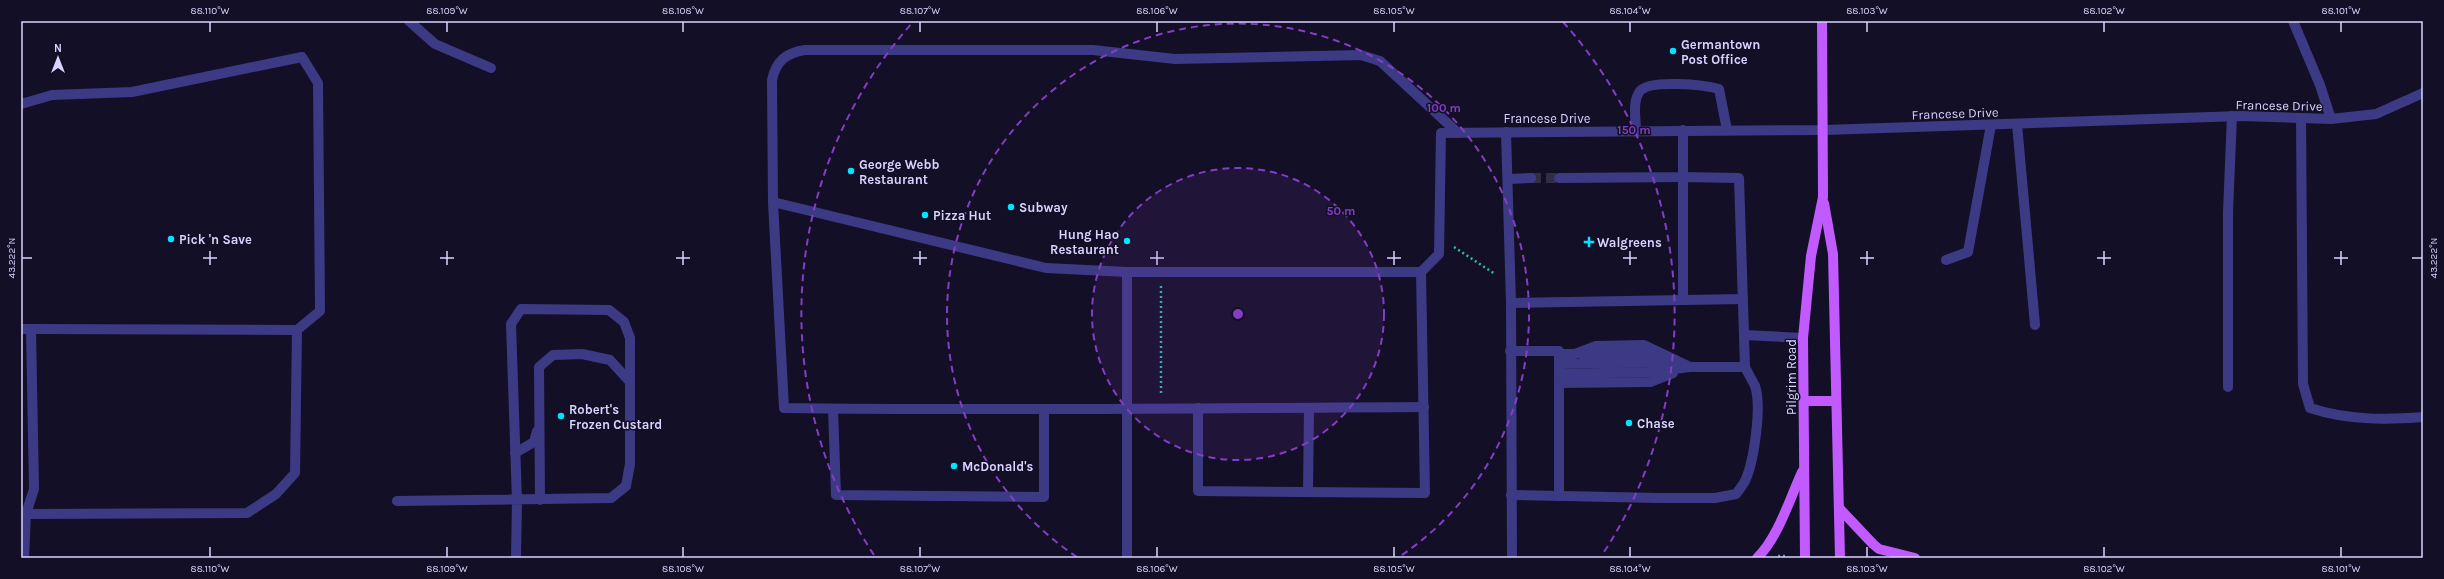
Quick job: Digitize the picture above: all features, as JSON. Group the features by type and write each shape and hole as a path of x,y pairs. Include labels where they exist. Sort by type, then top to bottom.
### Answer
{"main road":[{"name":"Pilgrim Road","path":"1805,558 1803,338 1811,256 1823,197 1824,130 1822,21"},
{"name":"Pilgrim Road","path":"1823,197 1833,254 1840,558"},
{"path":"1804,401 1836,401"},
{"path":"1757,558 1772,538 1804,468"},
{"path":"1839,508 1872,544 1879,549 1915,558"}],"street":[{"path":"409,21 435,44 491,68"},
{"path":"2293,21 2320,85 2331,119"},
{"path":"1424,407 1198,408 1127,411 784,408 773,202 772,125 774,70 780,60 785,56 805,50 1093,50 1175,59 1361,55 1380,61 1458,133"},
{"path":"21,104 52,95 132,92 302,57 318,83 320,311 297,330 26,329 34,489 23,514 24,558"},
{"path":"1636,131 1636,99 1640,90 1652,85 1705,85 1719,89 1727,130"},
{"name":"Francese Drive","path":"1421,272 1439,254 1440,133 1824,130 2232,116 2331,119 2376,114 2423,93"},
{"path":"2228,387 2228,212 2232,116"},
{"path":"2301,118 2303,384 2310,408 2331,415 2382,420 2423,417"},
{"path":"1946,260 1968,252 1991,124"},
{"path":"2017,124 2035,325"},
{"path":"1683,130 1683,300"},
{"path":"1506,132 1511,303 1512,558"},
{"path":"1508,179 1531,178"},
{"path":"1511,495 1715,498 1736,494 1745,481 1755,433 1755,387 1745,367 1739,178 1559,178"},
{"path":"773,202 1046,268 1127,272 1421,272 1425,493 1198,491 1198,408"},
{"path":"1127,272 1127,558"},
{"path":"1511,303 1743,299"},
{"path":"397,501 517,501 611,498 626,486 630,464 630,338 624,322 609,310 521,309 511,324 517,501 516,558"},
{"path":"23,514 247,513 276,494 295,472 297,330"},
{"path":"1744,335 1803,338"},
{"path":"1559,369 1575,354 1596,346 1644,345 1690,367"},
{"path":"1510,352 1559,351 1559,496"},
{"path":"540,500 539,367 553,355 582,354 610,360 630,382"},
{"path":"1559,369 1679,362"},
{"path":"1559,369 1650,382 1690,367 1745,367"},
{"path":"1308,492 1309,408"},
{"path":"833,409 836,495 1044,497 1044,410"},
{"path":"515,453 534,442 539,424"}],"path":[{"path":"1448,246 1453,246 1499,277"},
{"path":"1161,284 1161,398"},
{"path":"1782,558 1782,556 1788,556"}],"tunnel":[{"path":"1531,178 1559,178"}],"place":[{"name":"Germantown Post Office","path":"1673,51"},
{"name":"George Webb Restaurant","path":"851,171"},
{"name":"Subway","path":"1011,207"},
{"name":"Pizza Hut","path":"925,215"},
{"name":"Pick 'n Save","path":"171,239"},
{"name":"Hung Hao Restaurant","path":"1127,241"},
{"name":"Walgreens","path":"1589,242"},
{"name":"Robert's Frozen Custard","path":"561,416"},
{"name":"Chase","path":"1629,423"},
{"name":"McDonald's","path":"954,466"}]}
